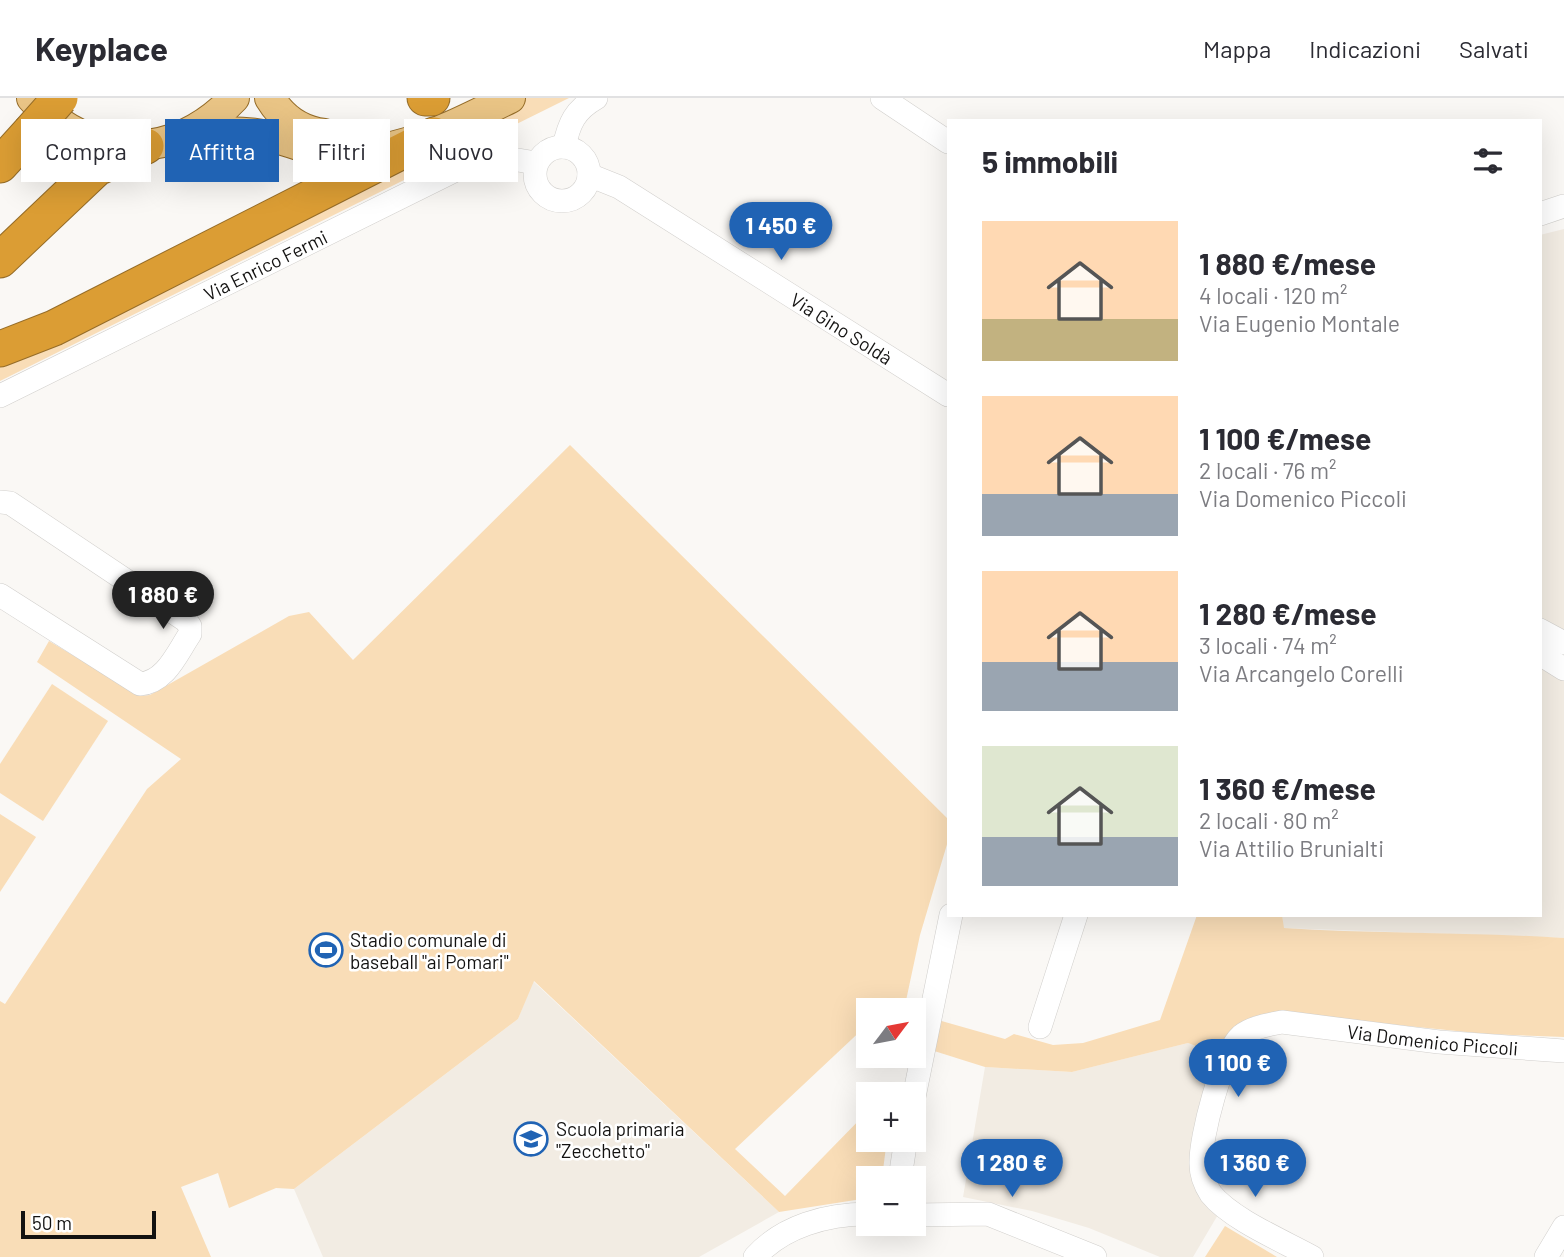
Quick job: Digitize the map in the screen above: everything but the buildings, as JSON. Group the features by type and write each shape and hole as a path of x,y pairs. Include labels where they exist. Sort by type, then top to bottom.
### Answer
{"highway":[{"path":"0,165 60,98"},
{"path":"425,98 432,98"},
{"path":"0,349 54,328 404,150"},
{"path":"0,260 82,182"}],"main road":[{"path":"32,98 54,119"},
{"path":"213,119 234,98"},
{"path":"270,98 290,121 312,132 368,137 428,121 478,98"},
{"path":"467,119 510,98"},
{"path":"279,139 318,150 346,152 390,148 404,144"}],"street":[{"path":"564,147 569,125 579,108 596,98"},
{"path":"882,98 947,141"},
{"path":"564,147 585,159 589,175 588,183 578,196 564,202 554,201 539,190 534,173 536,163 547,150 564,147"},
{"name":"Via Enrico Fermi","path":"0,396 478,159 506,158 536,163"},
{"name":"Via Gino Soldà","path":"589,175 619,187 947,394"},
{"path":"1542,213 1564,206"},
{"path":"1542,223 1564,219"},
{"path":"0,502 10,503 185,620 190,626 190,634 162,676 153,683 140,684 0,595"},
{"path":"1542,631 1564,643"},
{"path":"1542,655 1564,668"},
{"path":"917,1082 951,917"},
{"path":"1040,1027 1075,917"},
{"name":"Via Domenico Piccoli","path":"1312,1257 1228,1209 1212,1194 1203,1179 1200,1162 1205,1133 1229,1053 1249,1032 1282,1022 1439,1042 1564,1051"},
{"path":"926,1215 988,1214 1095,1257"},
{"path":"755,1257 767,1244 794,1228 813,1222 856,1216"},
{"path":"1546,1257 1564,1227"}],"shaded area":[{"path":"516,98 569,98 518,123 518,119 474,119"},
{"path":"404,154 404,180 0,381 0,355 347,182 390,182 390,161"},
{"path":"1564,229 1564,938 1283,928 1282,917 1542,917 1542,234"},
{"path":"570,445 947,818 947,844 920,935 907,998 856,998 856,1035 735,1149 785,1196 856,1123 856,1152 885,1152 884,1166 856,1166 856,1200 779,1212 534,981 518,1019 294,1189 276,1188 229,1208 218,1173 181,1187 211,1257 0,1257 0,1001 5,1004 147,789 181,759 37,662 49,641 141,696 150,695 289,616 309,612 353,660"},
{"path":"52,684 108,721 43,821 0,793 0,764"},
{"path":"0,814 36,837 0,892"},
{"path":"1196,917 1282,917 1284,928 1564,938 1564,1037 1486,1034 1280,1013 1259,1017 1245,1025 1222,1056 1188,1043 1072,1072 985,1067 931,1050 938,1020 1005,1039 1014,1034 1053,1045 1083,1043 1160,1020"},
{"name":"Scuola primaria \"Zecchetto\"","path":"533,981 779,1212 699,1257 323,1257 294,1189 518,1019"},
{"path":"1188,1043 1222,1056 1198,1136 1219,1213 1193,1257 1160,1257 1089,1228 1032,1211 963,1197 985,1067 1072,1072"},
{"path":"1225,1226 1277,1257 1205,1257"}],"place":[{"name":"Stadio comunale di baseball \"ai Pomari\"","path":"326,950"},
{"name":"Scuola primaria \"Zecchetto\"","path":"531,1139"}]}
